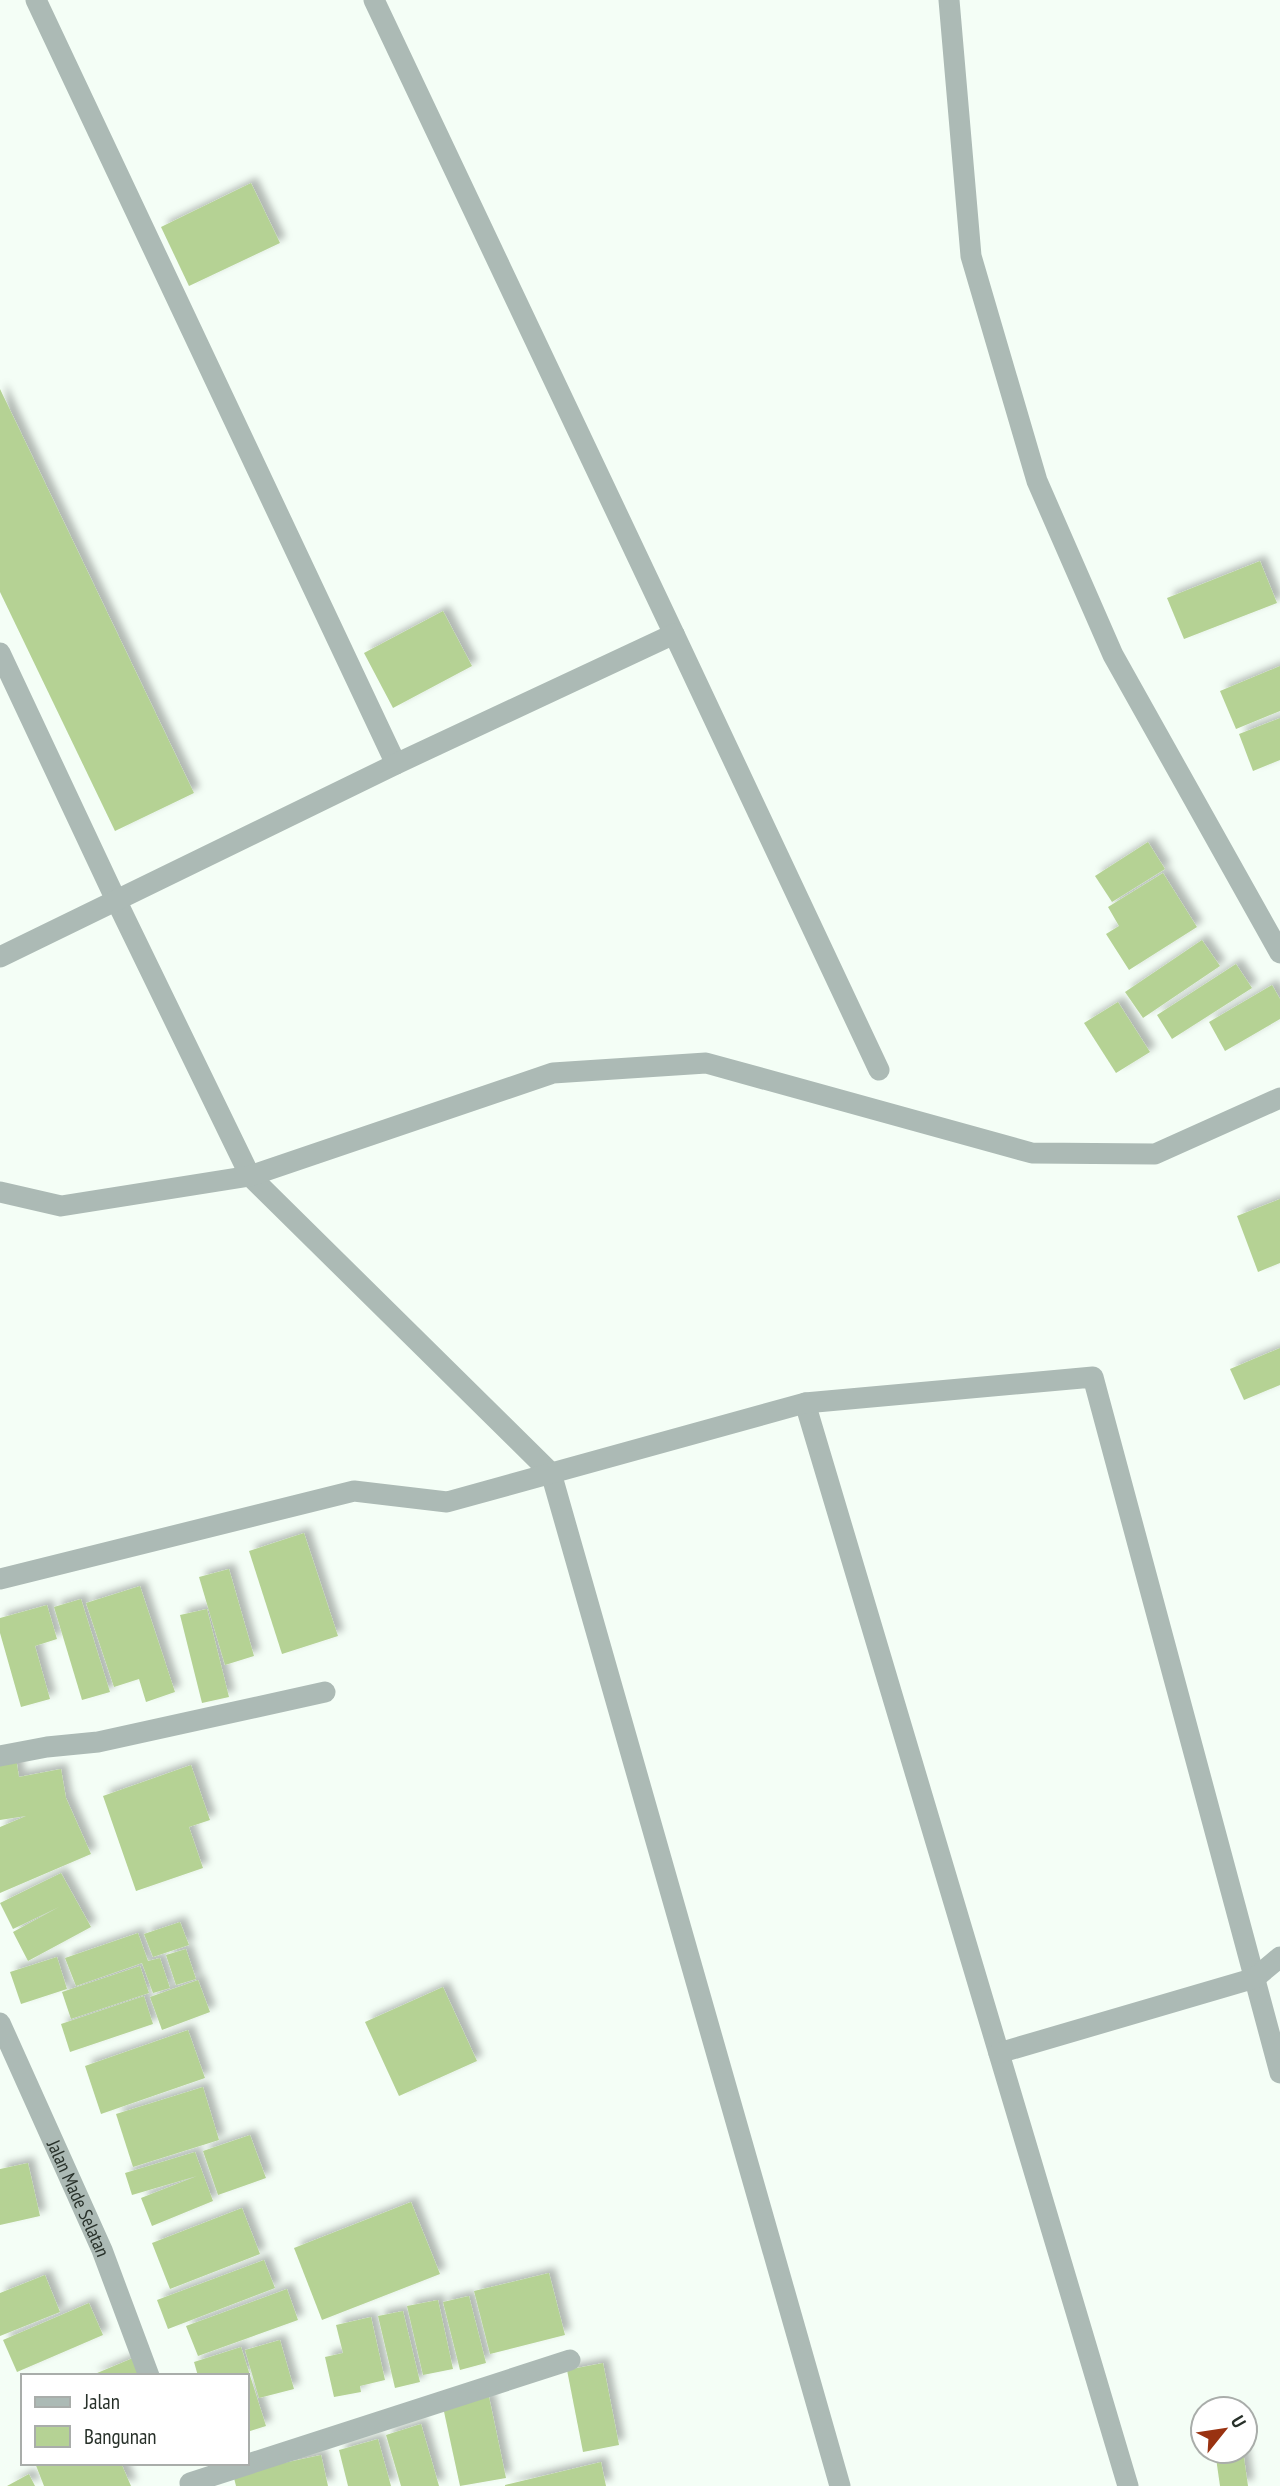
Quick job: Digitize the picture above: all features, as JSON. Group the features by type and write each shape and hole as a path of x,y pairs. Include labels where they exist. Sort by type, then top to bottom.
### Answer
{"street":[{"path":"36,0 396,764"},
{"path":"374,0 879,1070"},
{"path":"948,0 971,256 1037,481 1113,655 1280,953"},
{"path":"0,957 396,764 674,634"},
{"path":"0,653 250,1176 551,1473 840,2486"},
{"path":"0,1192 61,1206 250,1176 553,1073 706,1063 1032,1153 1155,1154 1280,1098"},
{"path":"0,1579 354,1491 447,1502 805,1403 1093,1377 1280,2073"},
{"path":"805,1403 1128,2486"},
{"path":"0,1756 47,1747 98,1742 325,1692"},
{"path":"999,2053 1255,1978 1280,1957"},
{"name":"Jalan Made Selatan","path":"0,2023 102,2250 148,2374"},
{"path":"248,2459 570,2360"},
{"path":"188,2477 227,2465"}],"building":[{"path":"251,183 280,243 189,286 161,227"},
{"path":"0,389 194,793 115,831 0,592"},
{"path":"1260,561 1277,603 1184,639 1167,598"},
{"path":"443,611 472,666 393,708 364,653"},
{"path":"1280,666 1280,711 1236,729 1220,691"},
{"path":"1280,718 1280,760 1253,771 1239,734"},
{"path":"1148,842 1165,869 1112,902 1095,876"},
{"path":"1163,873 1197,927 1129,970 1106,934 1119,926 1108,907"},
{"path":"1202,940 1220,966 1143,1018 1125,992"},
{"path":"1236,964 1252,988 1172,1039 1157,1015"},
{"path":"1272,985 1280,999 1280,1019 1225,1051 1209,1022"},
{"path":"1118,1002 1150,1052 1116,1073 1084,1023"},
{"path":"1280,1199 1280,1263 1258,1272 1237,1216"},
{"path":"1280,1348 1280,1385 1244,1400 1230,1369"},
{"path":"304,1533 338,1636 282,1654 249,1551"},
{"path":"229,1569 254,1656 225,1665 199,1577"},
{"path":"140,1586 175,1692 146,1702 139,1679 114,1687 86,1603"},
{"path":"81,1599 110,1692 82,1700 54,1607"},
{"path":"47,1605 57,1639 35,1646 50,1699 21,1707 0,1633 0,1618"},
{"path":"207,1609 229,1697 202,1703 180,1615"},
{"path":"16,1758 19,1777 61,1769 66,1798 91,1854 0,1893 0,1827 26,1816 0,1820 0,1761"},
{"path":"191,1765 210,1820 189,1827 203,1868 136,1891 103,1796"},
{"path":"61,1873 91,1927 28,1961 13,1932 59,1907 13,1929 0,1903"},
{"path":"180,1922 189,1945 153,1957 144,1934"},
{"path":"138,1933 148,1961 160,1958 170,1988 153,1993 142,1963 76,1986 65,1958"},
{"path":"186,1949 196,1979 176,1985 166,1955"},
{"path":"57,1957 67,1989 21,2004 10,1972"},
{"path":"140,1966 149,1993 71,2019 62,1992"},
{"path":"198,1980 210,2012 162,2030 150,1997"},
{"path":"443,1987 477,2061 399,2096 365,2022"},
{"path":"144,1996 153,2024 70,2052 61,2024"},
{"path":"188,2030 205,2078 101,2114 85,2066"},
{"path":"203,2087 219,2140 133,2167 116,2114"},
{"path":"250,2135 266,2178 218,2195 203,2151"},
{"path":"195,2152 213,2201 152,2226 141,2198 197,2176 132,2195 125,2173"},
{"path":"28,2163 40,2216 0,2225 0,2169"},
{"path":"411,2202 440,2274 322,2320 294,2248"},
{"path":"242,2208 260,2254 170,2289 152,2243"},
{"path":"264,2260 275,2288 168,2329 157,2300"},
{"path":"549,2273 565,2335 490,2354 474,2291"},
{"path":"45,2275 60,2312 0,2336 0,2293"},
{"path":"287,2289 298,2320 198,2356 186,2326"},
{"path":"469,2296 486,2363 460,2370 443,2302"},
{"path":"438,2300 453,2369 423,2375 407,2306"},
{"path":"89,2303 103,2335 17,2372 3,2340"},
{"path":"403,2311 420,2382 395,2388 378,2316"},
{"path":"371,2317 385,2380 360,2386 361,2392 334,2397 325,2357 343,2353 336,2325"},
{"path":"280,2340 294,2389 259,2398 245,2350"},
{"path":"241,2347 266,2426 248,2432 248,2374 197,2374 194,2362"},
{"path":"133,2358 139,2374 95,2374"},
{"path":"603,2363 619,2445 583,2452 567,2370"},
{"path":"489,2397 506,2478 460,2486 443,2407"},
{"path":"421,2424 439,2486 401,2486 386,2435"},
{"path":"378,2439 391,2486 348,2486 339,2450"},
{"path":"321,2455 328,2486 236,2486 233,2474"},
{"path":"601,2462 606,2486 505,2486 505,2485"},
{"path":"36,2465 122,2465 131,2486 44,2486"},
{"path":"1217,2465 1245,2465 1248,2486 1220,2486"},
{"path":"29,2474 35,2486 7,2486"}]}
